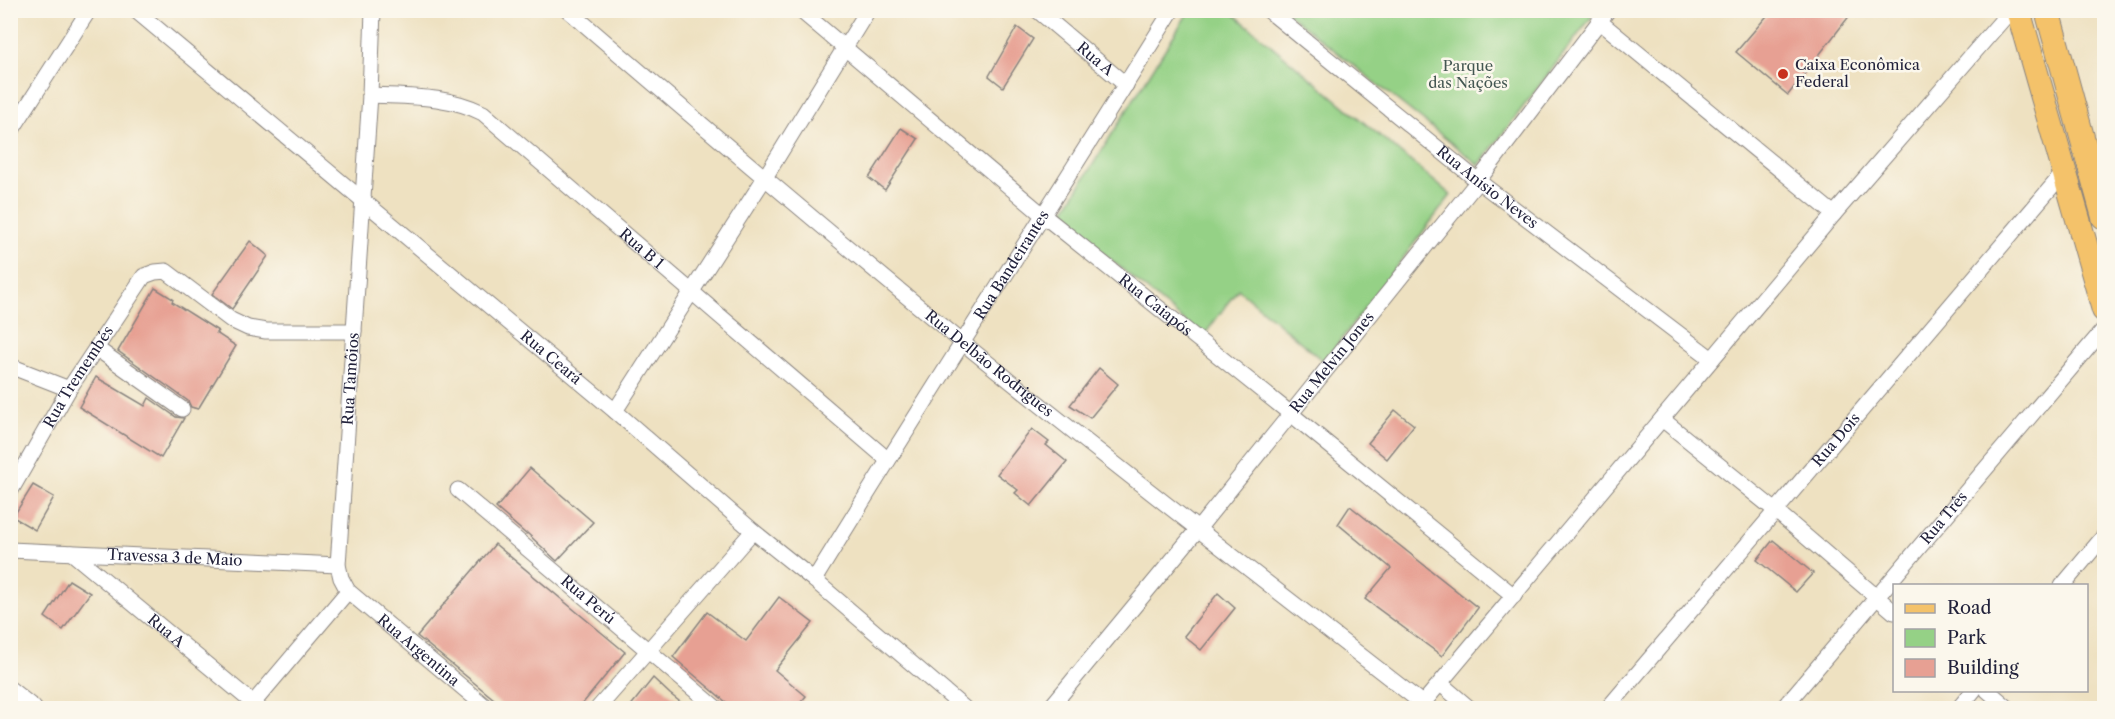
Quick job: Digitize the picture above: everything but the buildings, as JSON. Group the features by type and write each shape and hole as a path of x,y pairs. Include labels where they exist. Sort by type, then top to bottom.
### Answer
{"main road":[{"path":"2047,10 2098,167 2104,217"},
{"path":"2016,11 2065,171 2104,310"}],"street":[{"path":"10,133 89,10"},
{"name":"Rua Ceará","path":"135,10 362,202 615,411 753,531 964,708"},
{"name":"Rua Tamôios","path":"348,591 341,578 338,565 370,95 373,10"},
{"name":"Rua Delbão Rodrigues","path":"568,10 764,179 964,343 1421,706"},
{"name":"Rua Caiapós","path":"800,10 1044,216 1514,596"},
{"path":"615,411 764,179 868,10"},
{"name":"Rua A","path":"1037,10 1126,85"},
{"name":"Rua Bandeirantes","path":"814,580 1172,10"},
{"name":"Rua Anísio Neves","path":"1268,10 1478,181 1712,359"},
{"path":"1421,706 1834,214 2016,11"},
{"path":"1604,16 1834,214"},
{"name":"Rua Melvin Jones","path":"1050,708 1198,530 1478,181 1604,16"},
{"name":"Rua B 1","path":"370,95 442,98 464,103 483,112 888,460"},
{"name":"Rua Dois","path":"1608,708 2065,171"},
{"name":"Rua Tremembés","path":"10,492 69,388 144,276 166,271 231,320 248,328 266,331 354,331"},
{"name":"Rua Três","path":"1783,708 2104,329"},
{"path":"96,348 182,409"},
{"path":"10,366 69,388"},
{"path":"1662,419 1776,511 1893,611"},
{"name":"Rua Perú","path":"458,489 716,708"},
{"path":"598,708 753,531"},
{"path":"2063,584 2104,536"},
{"name":"Travessa 3 de Maio","path":"10,550 338,565"},
{"name":"Rua A","path":"72,553 254,707"},
{"path":"254,707 348,591"},
{"name":"Rua Argentina","path":"348,591 487,708"},
{"path":"1441,684 1469,708"},
{"path":"10,689 34,708"},
{"path":"1959,708 1972,692"},
{"path":"1989,692 2008,708"}],"green space":[{"path":"1189,11 1230,11 1451,195 1324,362 1238,289 1203,337 1060,217"},
{"name":"Parque das Nações","path":"1285,11 1596,11 1479,165"}],"place":[{"name":"Caixa Econômica Federal","path":"1783,74"}]}
